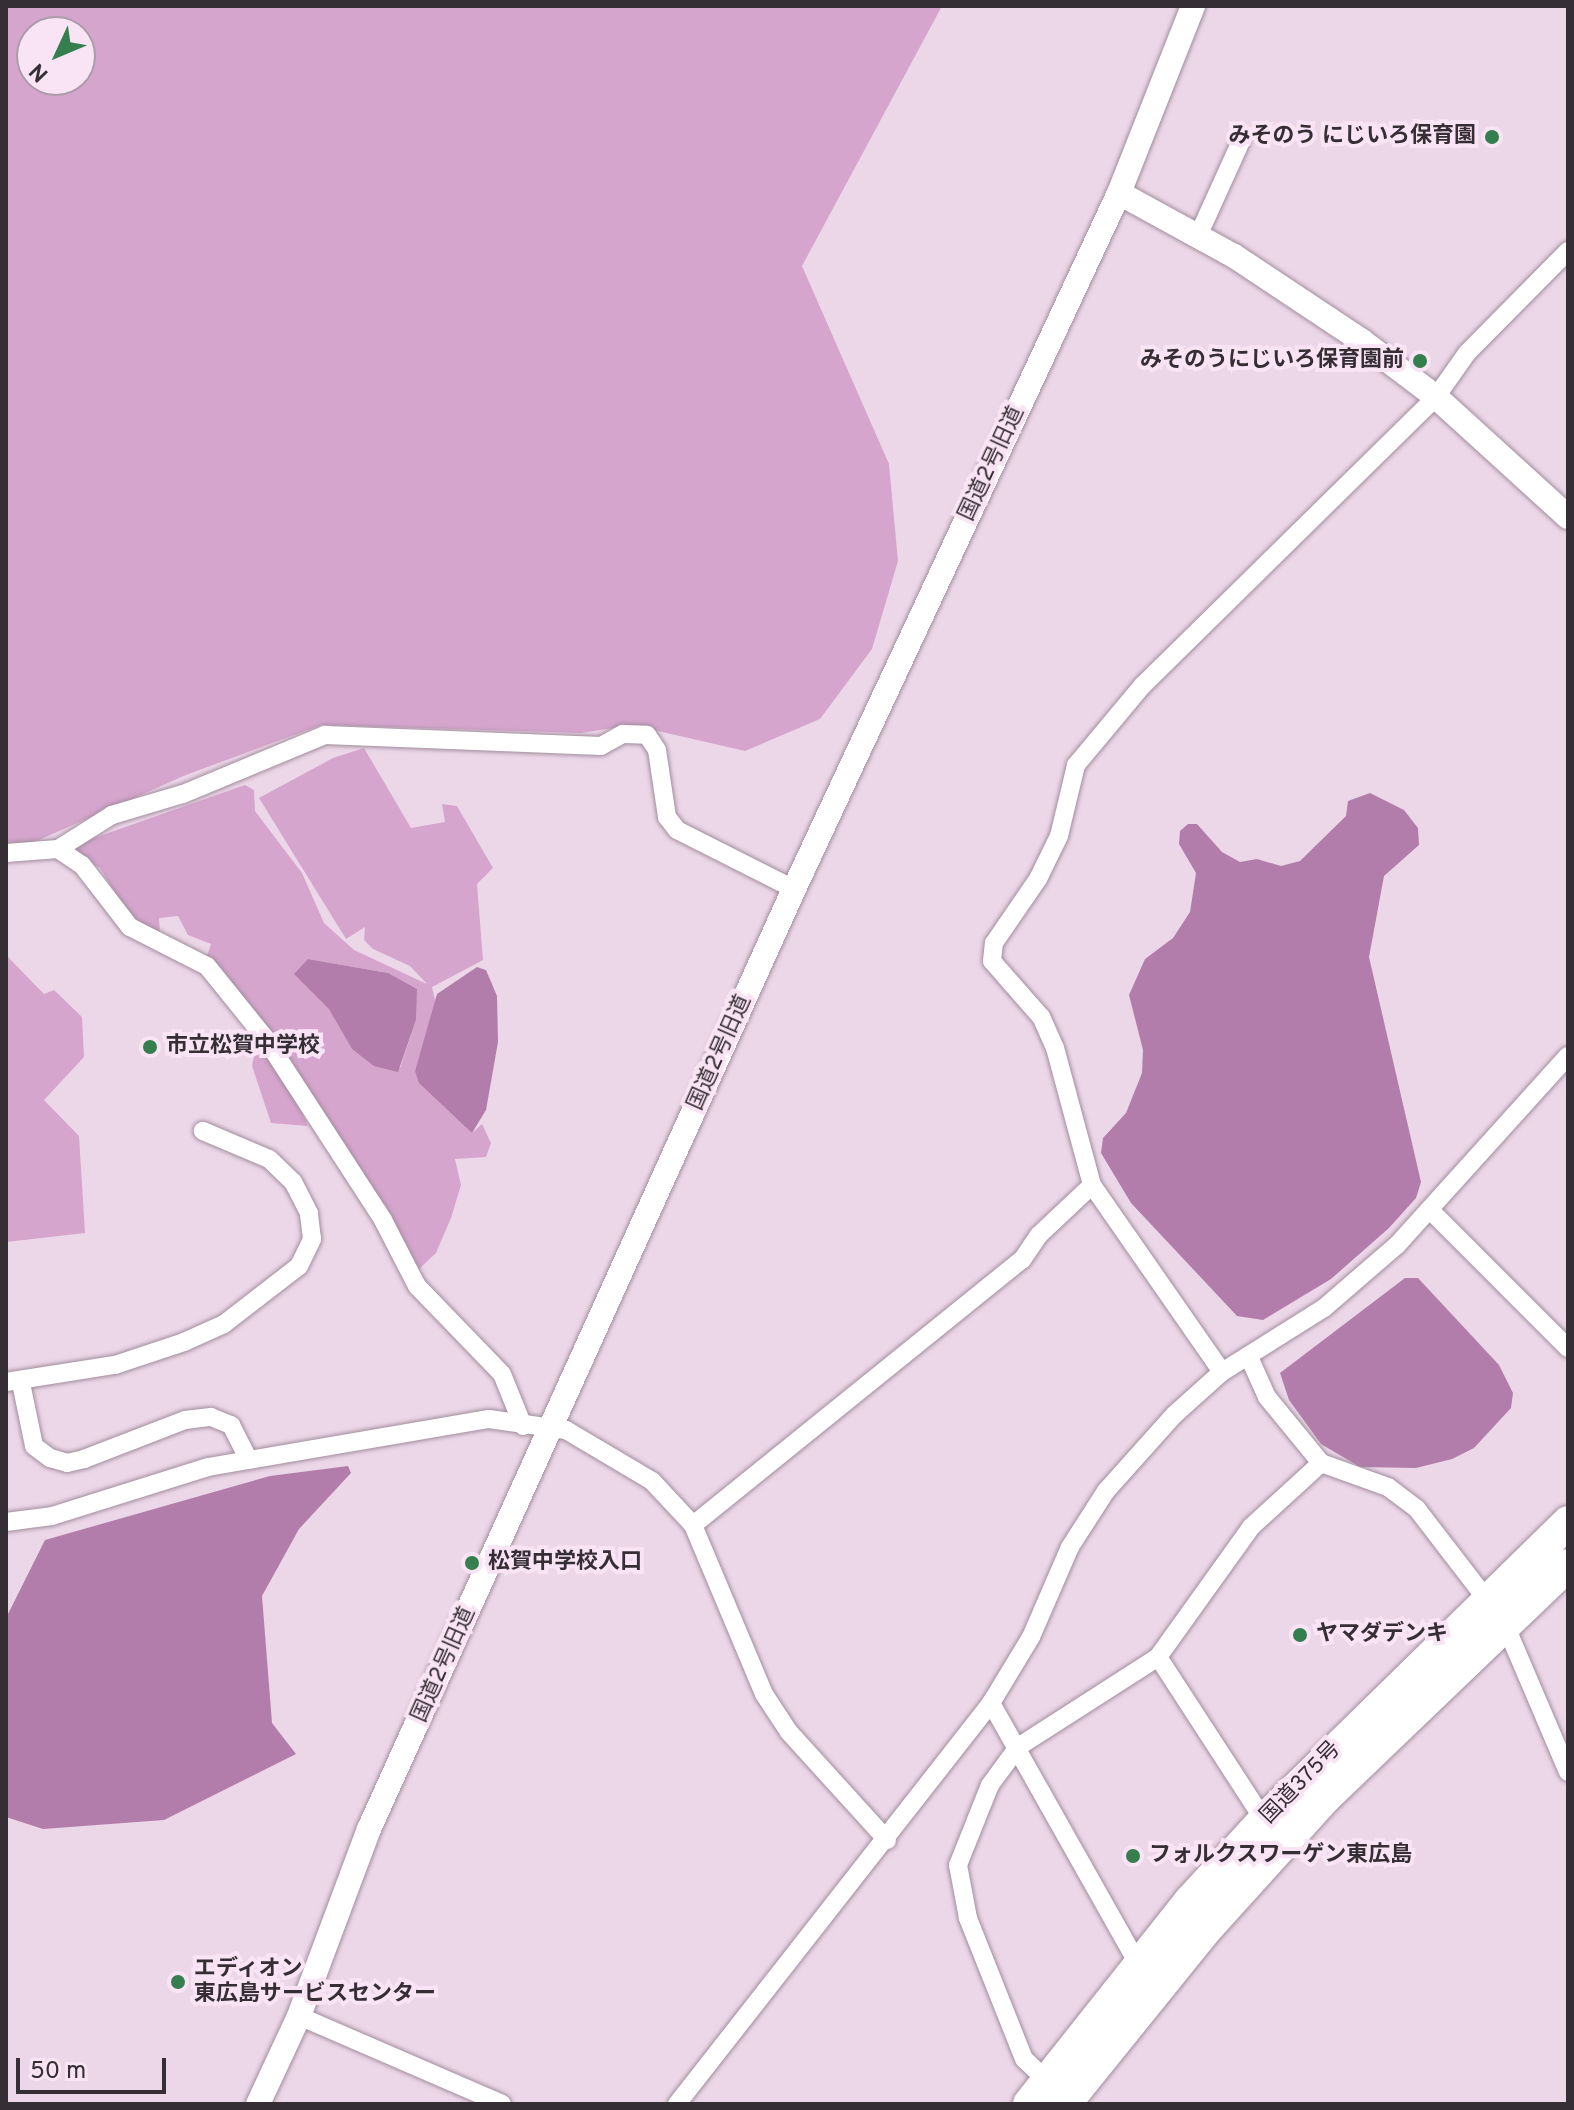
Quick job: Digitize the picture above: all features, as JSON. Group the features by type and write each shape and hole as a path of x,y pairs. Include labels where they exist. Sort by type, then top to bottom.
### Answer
{"highway":[{"name":"国道375号","path":"1058,2097 1495,1611 1568,1522"},
{"name":"国道375号","path":"1058,2097 1138,1964 1264,1820 1495,1611 1568,1565"}],"street":[{"name":"国道2号旧道","path":"258,2104 299,2016 369,1829 794,889 1119,193 1193,6"},
{"path":"1198,236 1241,141"},
{"path":"1119,193 1198,236 1306,302 1436,397 1568,517"},
{"path":"1222,1372 1092,1185 1055,1048 1041,1017 992,961 994,943 1038,879 1059,836 1076,765 1143,685 1436,397 1467,353 1568,251"},
{"path":"6,853 58,849 112,815 183,794 325,735 601,746 623,734 635,734 647,735 657,750 667,817 677,830 794,889"},
{"path":"58,849 82,865 130,927 207,966 236,1002 376,1208 417,1286 502,1374 523,1426"},
{"path":"677,2104 887,1840 991,1703 1031,1637 1070,1547 1106,1491 1174,1415 1222,1372 1324,1308 1431,1211 1476,1153 1568,1056"},
{"path":"203,1131 269,1159 293,1182 309,1213 312,1239 299,1266 224,1324 184,1342 115,1365 13,1382 30,1436 50,1458 67,1463 84,1459 185,1420 211,1417 231,1425 249,1460"},
{"path":"693,1525 1022,1260 1039,1235 1092,1185"},
{"path":"1431,1211 1568,1348"},
{"path":"1249,1357 1267,1397 1321,1463 1400,1493 1495,1611 1568,1772"},
{"path":"6,1522 52,1516 208,1467 489,1419 550,1431 566,1430 652,1481 693,1525 731,1624 772,1707 789,1732 887,1840"},
{"path":"1058,2097 1024,2059 968,1918 958,1865 990,1785 1018,1747 1158,1657 1251,1527 1321,1463"},
{"path":"1158,1657 1264,1820"},
{"path":"991,1703 1138,1964"},
{"path":"299,2016 502,2104"}],"shaded area":[{"path":"6,6 942,6 802,266 889,464 898,561 872,649 820,719 745,751 632,725 581,733 321,725 186,775 23,847 6,845"},
{"path":"364,748 411,828 445,822 442,804 457,806 493,868 477,884 483,960 432,987 436,1004 415,1071 472,1133 482,1124 491,1143 486,1157 455,1159 461,1185 451,1218 436,1253 417,1271 271,1032 207,956 211,944 188,935 178,916 159,918 160,934 128,914 100,868 84,860 74,845 245,785 254,790 255,811 302,873 324,923 354,950 427,984 410,966 373,949 364,940 365,927 346,939 259,798 333,758","holes":["308,959 388,973 416,1020 400,1068 352,1049"]},
{"path":"1370,793 1404,810 1418,828 1419,845 1384,876 1369,957 1421,1182 1416,1198 1389,1228 1331,1279 1263,1320 1237,1316 1131,1203 1101,1153 1103,1138 1126,1113 1142,1073 1143,1050 1129,995 1145,959 1173,938 1190,912 1196,873 1179,844 1180,831 1188,824 1197,824 1222,852 1240,862 1257,859 1281,866 1300,861 1346,816 1348,801"},
{"path":"6,955 44,994 54,990 82,1017 84,1057 44,1100 79,1136 85,1233 6,1242"},
{"path":"308,959 388,973 417,989 416,1020 398,1072 374,1066 352,1049 329,1009 294,974"},
{"path":"477,967 486,970 497,996 498,1042 486,1110 472,1133 419,1083 415,1071 437,994"},
{"path":"262,1046 289,1086 308,1126 271,1123 252,1066 256,1047"},
{"path":"1405,1278 1418,1278 1499,1365 1513,1393 1511,1408 1474,1448 1452,1459 1416,1468 1360,1467 1321,1444 1289,1400 1280,1373"},
{"path":"348,1466 351,1473 299,1529 262,1596 272,1723 296,1754 164,1820 43,1829 6,1817 6,1618 45,1540 270,1476"}],"place":[{"name":"みそのう にじいろ保育園","path":"1492,137"},
{"name":"みそのうにじいろ保育園前","path":"1420,361"},
{"name":"市立松賀中学校","path":"150,1047"},
{"name":"松賀中学校入口","path":"472,1563"},
{"name":"ヤマダデンキ","path":"1300,1635"},
{"name":"フォルクスワーゲン東広島","path":"1133,1856"},
{"name":"エディオン 東広島サービスセンター","path":"178,1982"}]}
